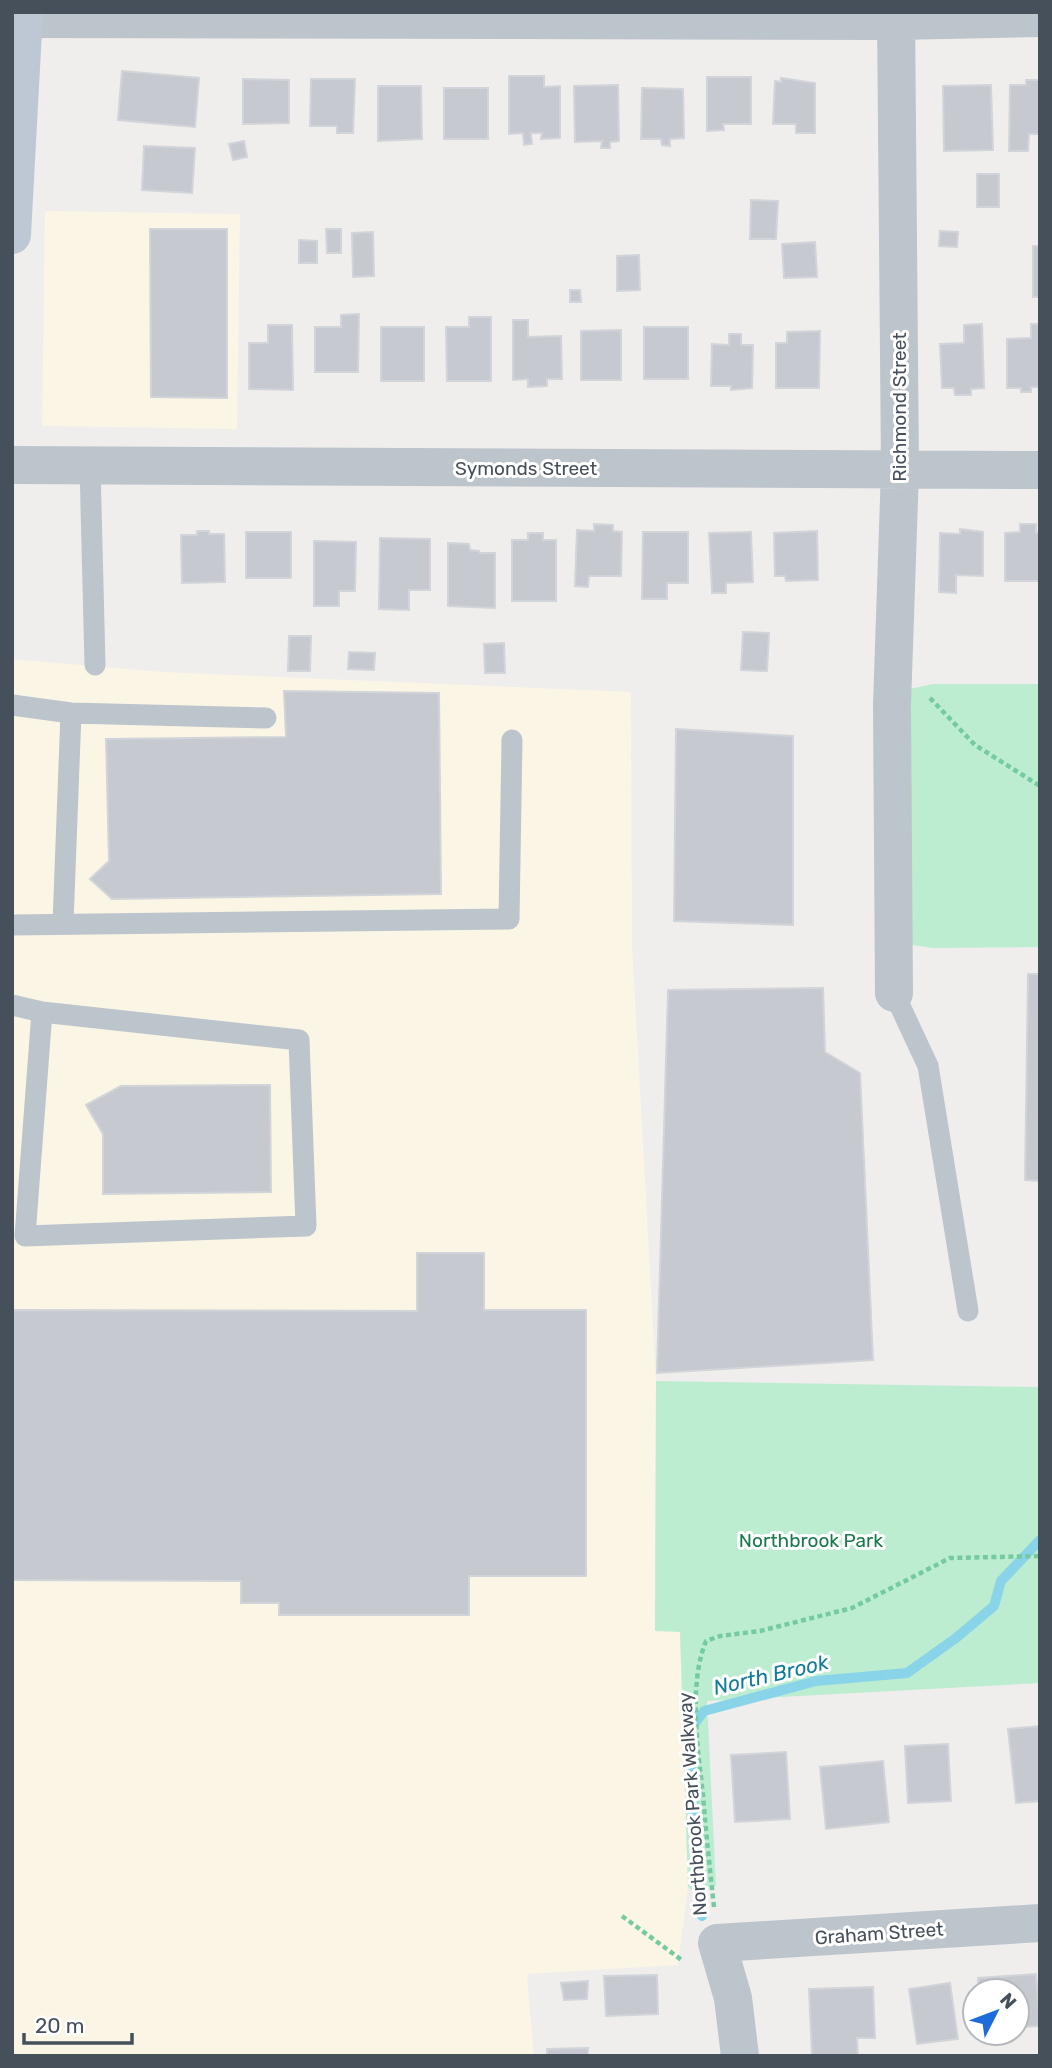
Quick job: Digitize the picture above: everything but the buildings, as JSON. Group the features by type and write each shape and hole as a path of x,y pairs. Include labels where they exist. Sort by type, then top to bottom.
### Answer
{"main road":[{"path":"12,235 23,15"}],"street":[{"path":"23,15 1040,18"},
{"name":"Richmond Street","path":"894,993 893,660 900,470 896,17"},
{"name":"Symonds Street","path":"12,464 1040,470"},
{"name":"Graham Street","path":"703,1954 1040,1923"},
{"path":"703,1954 733,1998 740,2056"}],"lane":[{"path":"90,466 95,665"},
{"path":"12,705 71,713 266,718"},
{"path":"63,923 71,713"},
{"path":"12,925 509,919 512,740"},
{"path":"894,993 928,1066 968,1311"},
{"path":"12,1005 42,1012 299,1040 306,1226 25,1236 42,1012"}],"path":[{"path":"893,660 975,745 1040,786"},
{"name":"Northbrook Park Walkway","path":"703,1954 696,1694 697,1677 706,1641 730,1634 760,1631 852,1608 950,1558 1038,1556"},
{"path":"622,1916 703,1954"}],"shaded area":[{"path":"45,211 240,214 237,429 42,426"},
{"path":"12,659 163,672 631,692 632,944 656,1381 655,1631 680,1631 688,1887 678,1965 527,1974 534,2056 12,2056"}],"green space":[{"path":"933,684 1040,684 1040,947 933,948 897,943 896,692"},
{"name":"Northbrook Park","path":"656,1381 1040,1387 1040,1683 707,1701 716,1886 704,1887 705,1901 688,1887 680,1632 655,1631"}],"waterway":[{"name":"North Brook","path":"702,1916 688,1732 704,1711 816,1681 907,1673 956,1638 994,1606 1001,1581 1040,1540"}]}
